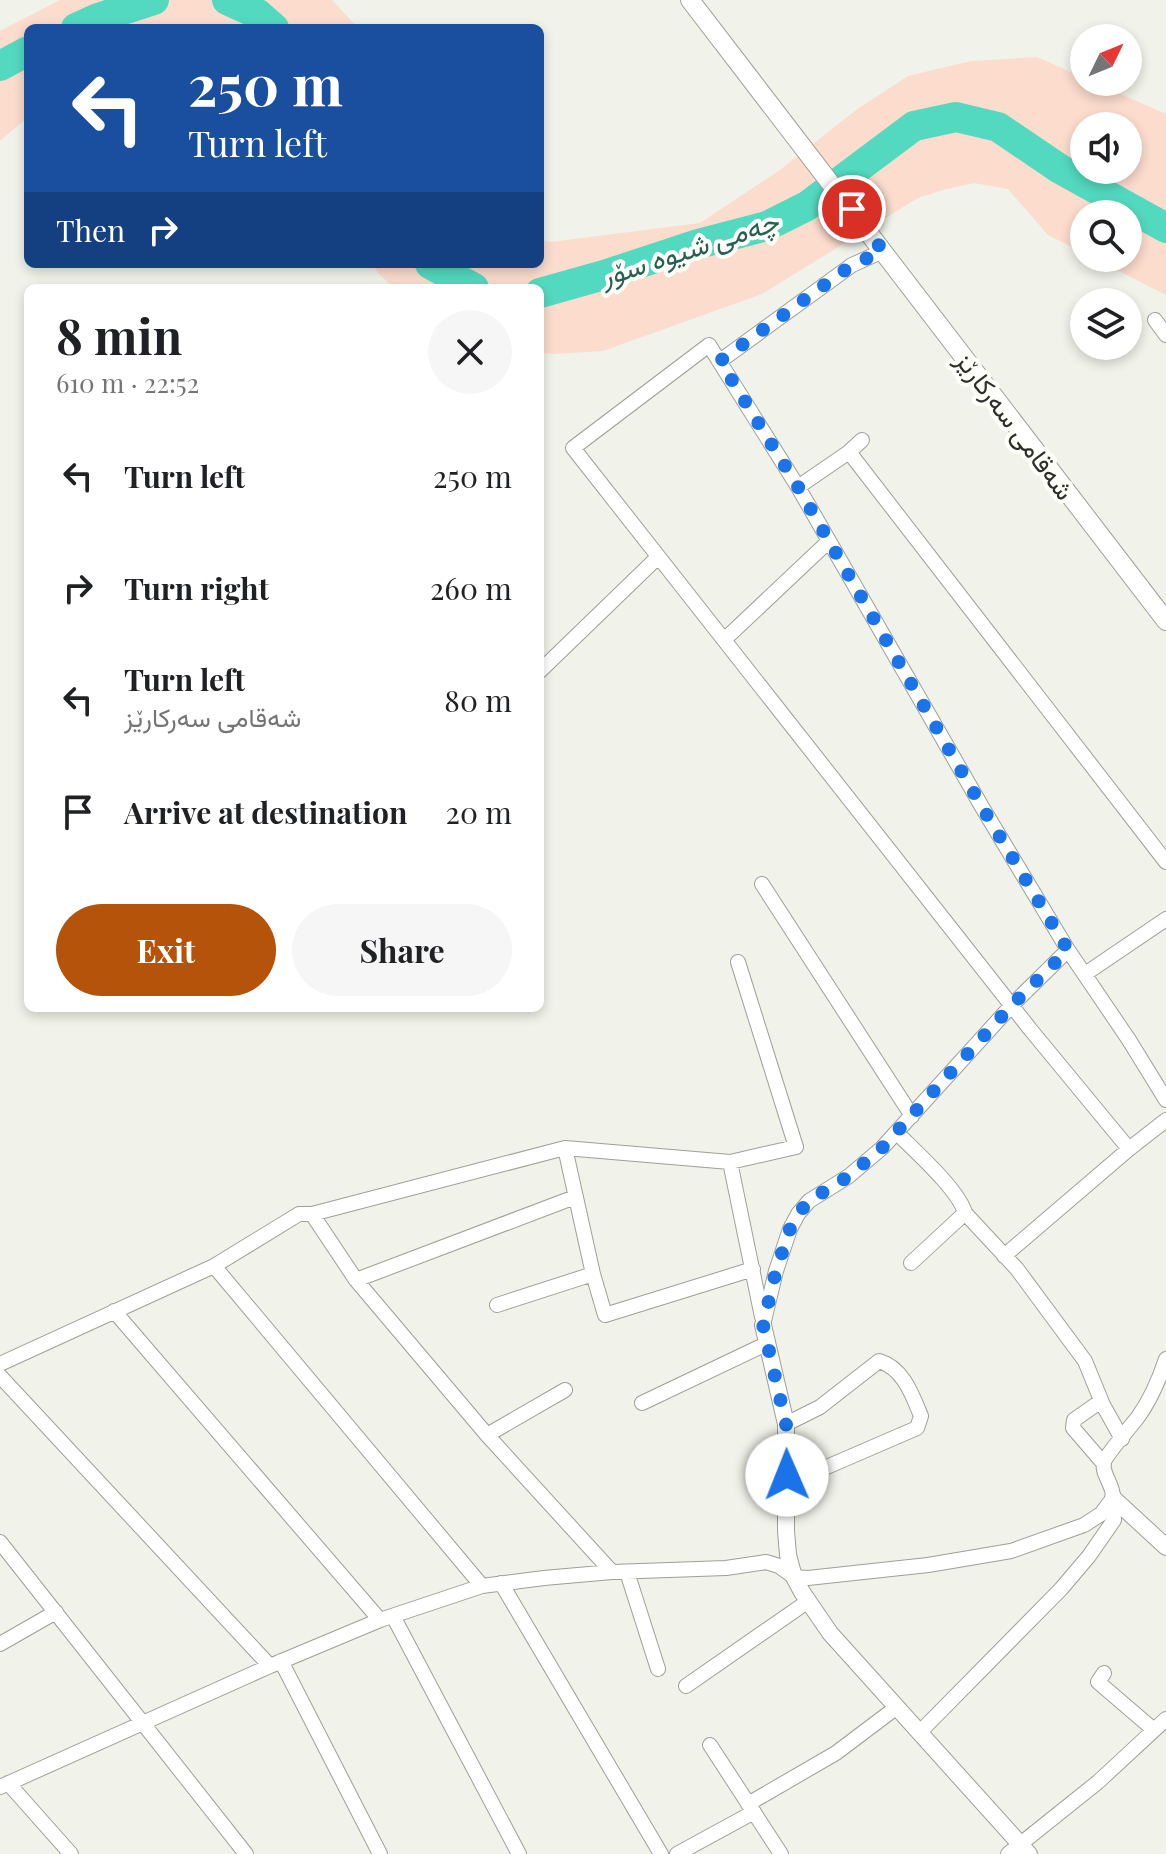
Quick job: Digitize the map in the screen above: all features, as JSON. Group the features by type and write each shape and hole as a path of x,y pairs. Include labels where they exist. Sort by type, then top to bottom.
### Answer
{"main road":[{"name":"شەقامی سەرکارێز","path":"690,0 1166,621"}],"street":[{"path":"720,361 852,265 883,251"},
{"path":"1155,320 1166,335"},
{"path":"1129,1149 573,448 709,345 798,487 1068,950 1166,1100"},
{"path":"798,487 862,440"},
{"path":"849,452 1166,862"},
{"path":"724,640 829,541"},
{"path":"544,667 658,557"},
{"path":"762,884 912,1116"},
{"path":"1085,974 1166,919"},
{"path":"763,1325 776,1271 798,1214 809,1201 849,1176 882,1148 1012,1005 1068,950"},
{"path":"0,1364 214,1266 299,1214 312,1214 565,1148 730,1162 796,1147 738,962"},
{"path":"1004,1256 1166,1120"},
{"path":"897,1133 950,1188 963,1205 965,1213 1017,1269 1085,1361 1101,1401 1122,1439"},
{"path":"565,1148 605,1315 753,1269"},
{"path":"730,1162 786,1424 786,1543 794,1577 807,1602 830,1633 920,1732 1019,1851 1166,1719"},
{"path":"356,1280 575,1197"},
{"path":"911,1263 965,1213"},
{"path":"312,1214 356,1280 487,1435 619,1572 658,1669"},
{"path":"214,1266 482,1586"},
{"path":"497,1305 593,1274"},
{"path":"114,1311 386,1618 519,1854"},
{"path":"642,1403 768,1343"},
{"path":"1104,1464 1153,1393 1166,1359"},
{"path":"786,1424 820,1407 879,1361 889,1364 903,1379 921,1416 917,1428 877,1447 804,1475 787,1475"},
{"path":"0,1376 276,1664 380,1854"},
{"path":"487,1435 565,1390"},
{"path":"1153,1393 1166,1404"},
{"path":"920,1732 1061,1589 1114,1520 1113,1488 1104,1464 1072,1424 1101,1401"},
{"path":"1113,1498 1166,1547"},
{"path":"71,1854 4,1785 386,1618 482,1586 501,1583 619,1572 726,1568 766,1562 779,1566 794,1577 808,1578 928,1565 1011,1551 1084,1525 1101,1514 1113,1498"},
{"path":"0,1542 246,1854"},
{"path":"501,1583 661,1854"},
{"path":"686,1686 807,1602"},
{"path":"0,1644 56,1612"},
{"path":"1104,1673 1098,1682 1154,1730"},
{"path":"677,1854 836,1753 897,1707"},
{"path":"710,1745 781,1854"}],"shaded area":[{"path":"60,0 332,0 354,24 24,24 24,120 0,141 0,31"},
{"path":"1037,57 1070,72 1070,96 1125,96 1166,114 1166,295 1121,272 1142,272 1142,200 1070,200 1070,246 1048,235 1008,189 974,183 918,198 762,294 603,351 544,353 544,284 390,284 375,268 544,268 544,241 700,223 780,170 856,110 908,76 971,61"}],"waterway":[{"name":"چەمی شیوە سۆر","path":"85,24 154,0"},
{"name":"چەمی شیوە سۆر","path":"227,0 258,14 269,24"},
{"name":"چەمی شیوە سۆر","path":"0,66 24,53"},
{"name":"چەمی شیوە سۆر","path":"544,292 767,226 807,206 914,126 956,117 998,127 1060,169 1166,228"},
{"name":"چەمی شیوە سۆر","path":"437,268 467,284"}],"route":[{"path":"787,1475 786,1424 763,1325 776,1271 798,1214 809,1201 849,1176 882,1148 1012,1005 1068,950 798,487 720,361 852,265 883,251 852,209"}]}
